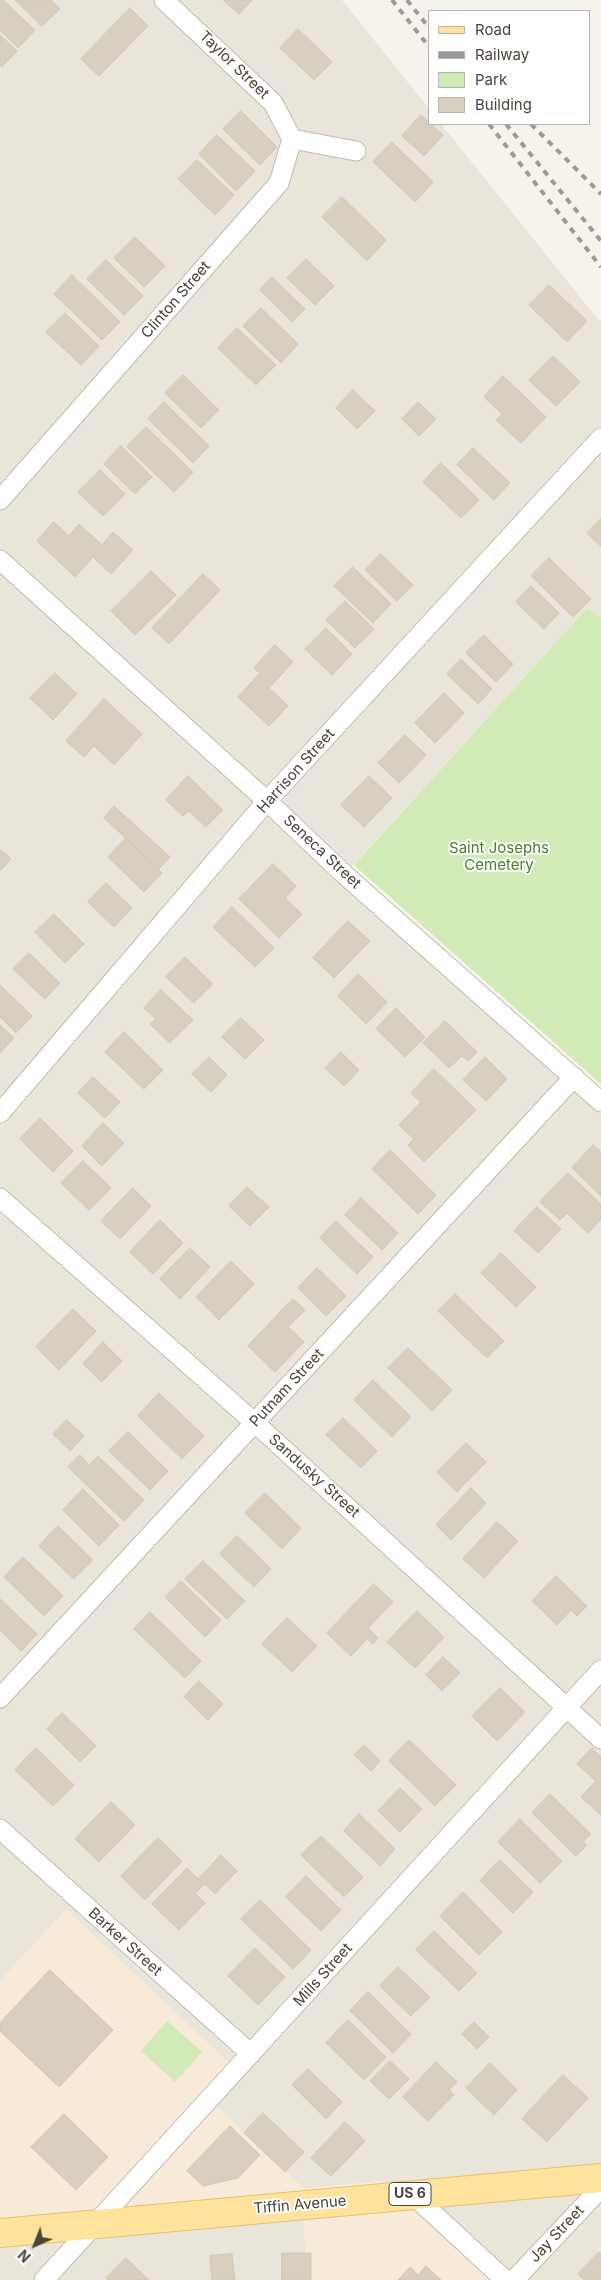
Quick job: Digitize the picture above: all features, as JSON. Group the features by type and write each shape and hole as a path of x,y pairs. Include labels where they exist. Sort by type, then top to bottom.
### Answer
{"main road":[{"name":"Tiffin Avenue","path":"0,2233 601,2178"}],"street":[{"name":"Taylor Street","path":"164,0 273,103 292,139"},
{"path":"292,139 356,151"},
{"name":"Clinton Street","path":"0,500 279,183 292,139"},
{"name":"Harrison Street","path":"0,1113 268,801 601,438"},
{"name":"Seneca Street","path":"0,560 268,801 345,874 601,1102"},
{"name":"Putnam Street","path":"0,1698 574,1077"},
{"name":"Sandusky Street","path":"0,1198 255,1422 601,1739"},
{"name":"Mills Street","path":"44,2280 601,1670"},
{"name":"Barker Street","path":"0,1829 251,2054"},
{"name":"Jay Street","path":"514,2280 601,2188"},
{"path":"412,2194 505,2280"}],"shaded area":[{"path":"0,0 342,0 428,108 428,125 442,125 601,323 601,618 587,608 345,874 601,1102 601,2280 493,2280 382,2181 304,2189 216,2106 0,1979"},
{"path":"66,1909 241,2074 216,2106 304,2189 382,2181 493,2280 308,2280 303,2215 0,2239 0,1980"},
{"path":"303,2215 308,2280 0,2280 0,2239"}],"green space":[{"name":"Saint Josephs Cemetery","path":"587,608 601,618 601,1084 354,865"},
{"path":"167,2021 202,2052 175,2082 141,2051"}],"building":[{"path":"0,0 3,0 35,30 18,48 0,30"},
{"path":"15,0 51,0 60,9 42,26"},
{"path":"224,0 252,0 239,14"},
{"path":"130,8 148,26 99,76 81,59"},
{"path":"298,29 332,62 314,80 280,48"},
{"path":"0,35 17,51 2,67 0,65"},
{"path":"241,111 277,147 260,165 223,129"},
{"path":"421,115 428,121 428,125 432,125 443,135 424,156 402,136"},
{"path":"217,135 255,171 236,191 199,154"},
{"path":"392,142 433,182 415,202 373,162"},
{"path":"197,160 234,195 215,215 178,179"},
{"path":"342,197 386,240 367,261 322,217"},
{"path":"135,237 165,266 144,287 114,258"},
{"path":"306,259 334,286 315,305 287,278"},
{"path":"106,260 143,296 124,315 87,279"},
{"path":"72,275 120,322 102,340 54,294"},
{"path":"272,277 305,309 292,322 260,290"},
{"path":"549,285 587,321 567,342 529,305"},
{"path":"261,308 298,344 281,363 243,326"},
{"path":"65,313 99,346 81,365 46,332"},
{"path":"237,328 276,365 256,385 218,348"},
{"path":"553,356 580,382 556,406 529,380"},
{"path":"183,375 219,410 201,428 165,393"},
{"path":"503,376 546,417 521,443 496,420 502,414 484,397"},
{"path":"353,390 375,411 357,429 336,408"},
{"path":"164,402 209,446 193,463 148,419"},
{"path":"418,402 436,419 419,436 402,419"},
{"path":"146,427 193,472 174,492 127,447"},
{"path":"121,446 152,477 135,494 104,464"},
{"path":"473,448 510,483 494,500 457,465"},
{"path":"441,463 479,500 461,518 423,482"},
{"path":"100,470 125,494 103,516 78,492"},
{"path":"601,519 601,546 587,533"},
{"path":"54,522 69,536 79,524 102,545 113,532 133,550 111,574 93,557 75,577 37,541"},
{"path":"381,554 413,585 397,601 365,570"},
{"path":"549,558 591,599 573,617 531,576"},
{"path":"353,567 391,604 373,623 334,586"},
{"path":"151,571 176,595 135,635 111,611"},
{"path":"203,574 220,590 169,644 152,628"},
{"path":"531,586 559,613 544,629 516,602"},
{"path":"345,601 374,629 355,648 326,620"},
{"path":"326,628 352,654 332,675 305,649"},
{"path":"484,635 513,664 496,682 466,653"},
{"path":"275,645 293,662 269,688 288,706 269,726 238,697 260,673 254,668"},
{"path":"461,659 492,689 478,704 447,674"},
{"path":"55,673 77,694 53,720 30,698"},
{"path":"444,693 464,713 435,743 415,723"},
{"path":"104,699 142,734 114,765 94,746 84,757 66,741"},
{"path":"405,735 426,755 399,783 378,763"},
{"path":"188,776 223,810 206,827 189,811 183,816 166,800"},
{"path":"369,776 392,798 364,827 341,805"},
{"path":"114,806 170,857 159,869 104,818"},
{"path":"126,838 162,873 144,892 108,857"},
{"path":"0,849 11,859 0,871"},
{"path":"273,864 296,886 285,898 302,914 279,938 239,899"},
{"path":"106,883 132,908 114,927 88,902"},
{"path":"232,907 274,948 255,967 213,927"},
{"path":"54,914 84,944 65,963 35,932"},
{"path":"348,921 370,941 334,978 313,958"},
{"path":"29,953 60,983 45,999 13,969"},
{"path":"185,957 213,984 194,1003 166,977"},
{"path":"358,974 387,1002 366,1024 338,996"},
{"path":"0,985 32,1016 16,1033 0,1017"},
{"path":"161,990 193,1020 170,1043 150,1024 156,1019 144,1008"},
{"path":"396,1008 425,1037 405,1057 376,1029"},
{"path":"241,1018 264,1040 245,1059 222,1037"},
{"path":"445,1021 477,1052 468,1061 462,1056 449,1068 423,1043"},
{"path":"0,1025 14,1038 0,1053"},
{"path":"124,1032 163,1070 144,1089 105,1052"},
{"path":"341,1052 359,1070 344,1086 325,1068"},
{"path":"209,1057 227,1075 211,1092 192,1074"},
{"path":"485,1057 507,1079 486,1101 463,1080"},
{"path":"434,1069 476,1110 424,1162 408,1145 414,1139 399,1125 421,1102 411,1093"},
{"path":"93,1077 120,1102 105,1118 78,1093"},
{"path":"40,1118 73,1151 53,1172 20,1139"},
{"path":"103,1123 124,1143 102,1166 82,1146"},
{"path":"593,1145 601,1152 601,1196 572,1168"},
{"path":"390,1150 436,1195 418,1214 372,1169"},
{"path":"83,1161 111,1188 89,1210 61,1183"},
{"path":"568,1173 601,1204 601,1219 588,1233 567,1213 560,1220 540,1202"},
{"path":"247,1187 269,1207 250,1226 229,1206"},
{"path":"133,1188 151,1206 120,1239 101,1221"},
{"path":"361,1198 398,1233 382,1250 345,1215"},
{"path":"537,1207 561,1229 538,1253 514,1231"},
{"path":"160,1220 183,1243 153,1274 130,1252"},
{"path":"336,1221 373,1257 357,1274 320,1238"},
{"path":"190,1248 210,1267 180,1299 160,1279"},
{"path":"501,1253 536,1287 516,1307 481,1273"},
{"path":"231,1261 254,1284 219,1320 196,1297"},
{"path":"317,1268 346,1296 326,1316 298,1288"},
{"path":"455,1294 504,1341 487,1358 438,1311"},
{"path":"293,1299 305,1310 288,1327 304,1342 275,1372 248,1346"},
{"path":"73,1309 96,1331 59,1370 36,1347"},
{"path":"103,1342 122,1361 102,1382 83,1364"},
{"path":"408,1348 452,1390 432,1411 388,1368"},
{"path":"373,1380 411,1417 392,1437 354,1400"},
{"path":"159,1393 204,1436 182,1459 138,1416"},
{"path":"343,1418 377,1451 361,1468 326,1435"},
{"path":"67,1420 84,1436 70,1451 53,1434"},
{"path":"128,1432 168,1471 150,1490 109,1451"},
{"path":"466,1443 486,1462 457,1492 437,1472"},
{"path":"80,1455 89,1465 98,1456 144,1500 124,1521 68,1467"},
{"path":"471,1488 486,1503 451,1540 436,1525"},
{"path":"83,1489 119,1525 99,1546 63,1510"},
{"path":"265,1493 301,1528 282,1549 245,1513"},
{"path":"497,1522 518,1541 484,1578 463,1559"},
{"path":"58,1526 93,1560 74,1579 39,1546"},
{"path":"237,1536 271,1569 254,1587 220,1554"},
{"path":"23,1557 63,1596 44,1616 4,1577"},
{"path":"203,1561 245,1601 227,1619 185,1579"},
{"path":"556,1576 587,1606 577,1616 571,1610 557,1625 532,1601"},
{"path":"181,1581 221,1620 205,1637 165,1597"},
{"path":"374,1584 393,1602 368,1628 378,1638 373,1644 367,1639 351,1656 327,1633"},
{"path":"0,1599 37,1634 21,1651 0,1630"},
{"path":"417,1611 444,1637 415,1668 387,1642"},
{"path":"150,1612 201,1661 185,1678 134,1629"},
{"path":"287,1618 317,1646 292,1672 262,1644"},
{"path":"443,1657 460,1673 442,1691 426,1675"},
{"path":"199,1681 223,1704 208,1720 184,1697"},
{"path":"500,1688 525,1712 497,1741 472,1716"},
{"path":"62,1713 96,1746 80,1762 47,1729"},
{"path":"409,1740 456,1785 435,1806 389,1761"},
{"path":"364,1745 380,1761 371,1771 354,1755"},
{"path":"36,1748 74,1785 53,1806 15,1770"},
{"path":"592,1748 601,1757 601,1815 581,1797 596,1781 577,1764"},
{"path":"400,1788 422,1809 400,1832 378,1811"},
{"path":"550,1794 591,1834 583,1842 587,1845 576,1856 532,1813"},
{"path":"111,1802 135,1825 99,1862 75,1839"},
{"path":"359,1814 395,1849 380,1866 344,1831"},
{"path":"520,1819 562,1861 540,1883 498,1842"},
{"path":"321,1836 363,1877 344,1897 301,1855"},
{"path":"158,1838 182,1861 145,1900 121,1876"},
{"path":"221,1855 237,1871 215,1894 205,1884 195,1893 205,1903 179,1930 152,1904 187,1868 198,1879"},
{"path":"500,1860 533,1892 513,1913 480,1881"},
{"path":"306,1876 341,1910 321,1931 286,1897"},
{"path":"463,1892 502,1932 479,1955 440,1916"},
{"path":"260,1900 311,1950 293,1969 241,1919"},
{"path":"434,1931 477,1973 459,1991 416,1950"},
{"path":"255,1948 285,1977 258,2005 228,1976"},
{"path":"398,1967 430,1997 411,2016 380,1986"},
{"path":"50,1970 113,2030 59,2087 0,2031 0,2023"},
{"path":"368,1992 411,2034 393,2053 350,2011"},
{"path":"348,2020 386,2057 364,2080 326,2043"},
{"path":"474,2022 489,2037 477,2049 462,2034"},
{"path":"390,2061 409,2079 389,2099 370,2081"},
{"path":"436,2062 457,2082 449,2090 454,2095 428,2121 403,2097"},
{"path":"490,2063 517,2090 494,2115 466,2088"},
{"path":"308,2069 342,2102 326,2119 292,2085"},
{"path":"563,2075 588,2098 547,2142 522,2119"},
{"path":"263,2113 304,2152 285,2172 244,2133"},
{"path":"64,2114 108,2157 76,2190 31,2147"},
{"path":"345,2122 365,2141 331,2176 311,2158"},
{"path":"230,2126 260,2155 238,2178 203,2186 187,2171"},
{"path":"599,2252 601,2254 601,2280 584,2280 578,2274"},
{"path":"282,2253 311,2253 311,2280 282,2280"},
{"path":"232,2254 235,2280 212,2280 210,2256"},
{"path":"126,2258 149,2280 108,2280 106,2278"},
{"path":"426,2266 441,2280 398,2280 410,2267 418,2275"}],"railway":[{"path":"392,0 428,45"},
{"path":"407,0 428,26"},
{"path":"490,125 601,267"},
{"path":"507,125 601,241"},
{"path":"532,125 601,194"}]}
